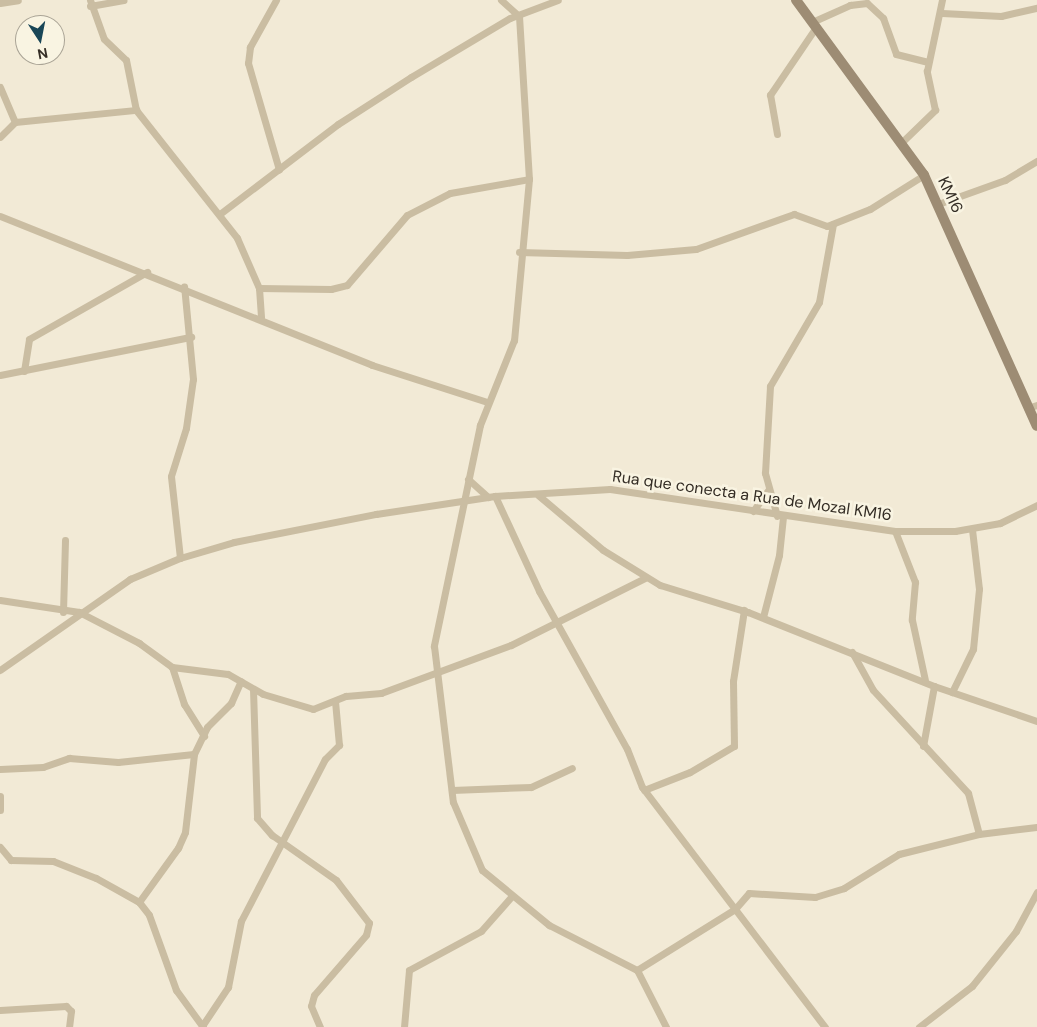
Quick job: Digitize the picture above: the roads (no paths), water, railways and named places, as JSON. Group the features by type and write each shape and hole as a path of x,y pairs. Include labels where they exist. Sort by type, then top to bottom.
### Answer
{"street":[{"path":"0,3 18,0"},
{"path":"123,0 90,3 104,39 126,60 136,110 221,213 259,288 261,317"},
{"path":"276,0 250,48 248,63 279,170"},
{"path":"502,0 519,16 529,179 519,252 514,340 487,402 468,478 434,646 435,671 452,790 456,813 477,863 511,897 560,932 605,950 637,970 666,1027"},
{"path":"221,213 364,106 474,38 558,0"},
{"name":"KM16","path":"796,0 903,142 924,175 1032,407 1037,426"},
{"path":"903,142 935,110 928,62 942,13 942,0"},
{"path":"777,134 770,96 814,25 850,5 867,3 883,18 896,54 928,62"},
{"path":"942,13 1001,16 1037,8"},
{"path":"0,87 2,98 15,122"},
{"path":"0,137 15,122 28,117 76,119 136,110"},
{"path":"938,204 1005,180 1037,161"},
{"path":"519,252 667,253 719,243 794,214 820,225 833,224 870,209 924,175"},
{"path":"259,288 331,289 346,285 407,214 450,193 529,179"},
{"path":"0,216 184,286 372,365 487,402"},
{"path":"763,617 779,555 780,516 768,490 765,426 770,386 819,302 833,224"},
{"path":"24,371 29,339 147,272"},
{"path":"180,558 171,476 186,428 193,379 192,337 184,286"},
{"path":"0,375 192,337"},
{"path":"468,478 492,496 555,622 627,749 644,790 825,1027"},
{"name":"Rua que conecta a Rua de Mozal KM16","path":"465,500 492,496 538,495 610,489 780,516 895,531 972,529 1000,523 1037,505"},
{"path":"754,511 768,490"},
{"path":"538,495 603,550 645,578 744,610 925,680 934,686 1037,721"},
{"path":"0,670 79,612 130,579 180,558 234,542 465,500"},
{"path":"952,692 974,649 979,589 972,529"},
{"path":"895,531 915,582 912,620 925,680"},
{"path":"63,612 66,540"},
{"path":"0,600 63,612 79,612 139,643 172,667 228,674 253,689 313,709 335,701 381,693 435,671 521,641 555,622 645,578"},
{"path":"644,790 690,772 734,746 733,681 744,610"},
{"path":"852,652 873,690 973,800 979,834"},
{"path":"172,667 184,704 204,736"},
{"path":"139,902 185,832 194,754 204,736 231,703 241,681"},
{"path":"923,746 934,686"},
{"path":"253,689 258,818 282,843 336,880 369,923 366,935 314,995 312,1006 320,1027"},
{"path":"0,847 11,860 53,861 96,878 139,902 149,915 176,990 202,1026 228,987 237,932 324,759 339,745 335,701"},
{"path":"0,769 43,766 70,758 135,762 194,754"},
{"path":"452,790 532,787 572,768"},
{"path":"0,796 0,810"},
{"path":"637,970 735,909 749,893 818,896 844,888 899,854 979,834 1037,827"},
{"path":"919,1027 966,993 1016,931 1037,892"},
{"path":"404,1027 409,970 481,931 511,897"},
{"path":"0,1010 66,1006 71,1011 69,1027"}]}
